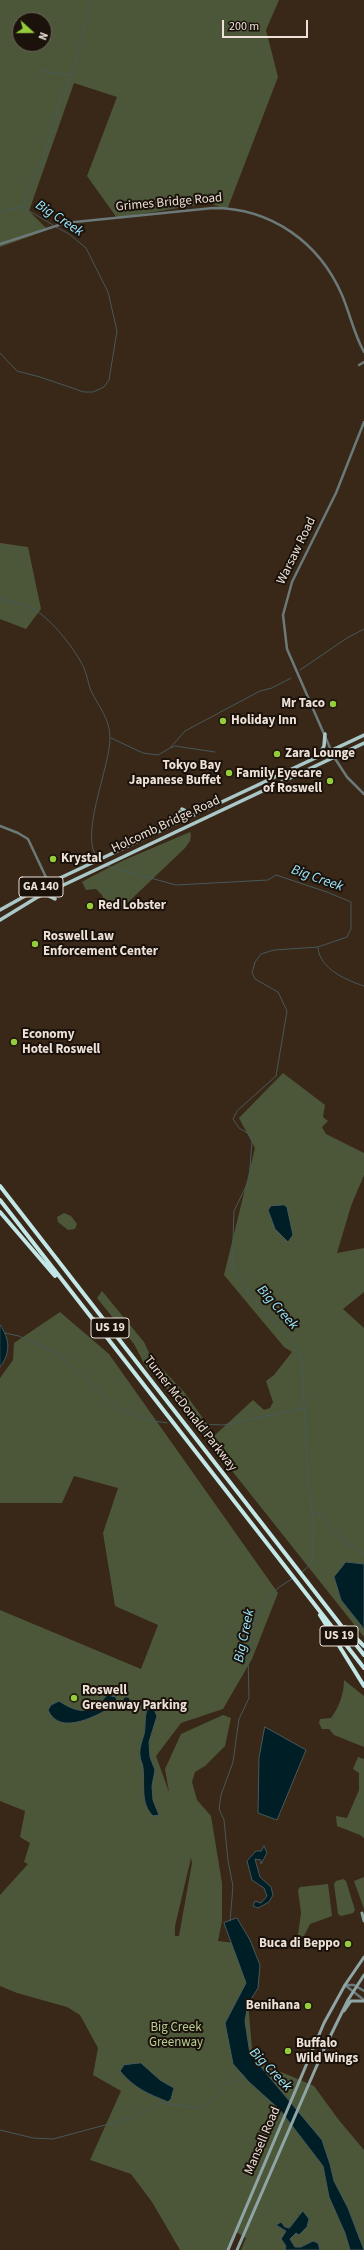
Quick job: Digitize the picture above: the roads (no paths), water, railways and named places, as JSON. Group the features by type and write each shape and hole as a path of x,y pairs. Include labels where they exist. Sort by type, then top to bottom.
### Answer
{"highway":[{"name":"Turner McDonald Parkway","path":"1,1187 364,1655"},
{"name":"Turner McDonald Parkway","path":"0,1200 364,1668"},
{"path":"0,1212 87,1313"},
{"path":"313,1603 364,1686"},
{"path":"332,1614 364,1646"}],"main road":[{"path":"319,756 324,748 325,734"},
{"name":"Holcomb Bridge Road","path":"0,910 49,883 84,868 364,735"},
{"name":"Holcomb Bridge Road","path":"0,920 43,894 364,743"},
{"path":"175,824 181,810 194,815"},
{"path":"43,894 56,899"},
{"path":"362,1913 364,1921"},
{"name":"Mansell Road","path":"228,2250 324,2023 345,1985 364,1957"},
{"name":"Mansell Road","path":"237,2250 340,2015 352,1992 364,1975"},
{"path":"340,2015 351,2001 364,2000"}],"street":[{"name":"Grimes Bridge Road","path":"0,244 42,229 65,223 218,208 246,211 270,219 288,229 306,243 328,270 342,296 354,332 364,351"},
{"path":"360,365 364,362"},
{"name":"Warsaw Road","path":"364,422 336,493 292,582 283,615 287,649 334,757 344,773 364,794"},
{"path":"0,826 18,833 28,840 52,890"},
{"path":"345,1985 356,1986 364,1991"},
{"path":"345,1985 364,2000"}],"water":[{"path":"284,1205 287,1207 293,1235 288,1242 275,1229 268,1210 271,1206"},
{"path":"0,1325 6,1336 8,1346 4,1362 0,1367"},
{"path":"346,1562 364,1564 364,1629 341,1600 334,1577"},
{"path":"107,1695 116,1697 117,1704 91,1718 81,1721 71,1723 61,1722 54,1718 48,1710 51,1705 59,1701 79,1710 90,1709 101,1702"},
{"path":"153,1707 157,1716 149,1742 150,1757 155,1770 152,1786 153,1800 159,1815 153,1816 146,1805 145,1800 143,1766 140,1759 140,1748 145,1731 146,1713 147,1710"},
{"path":"265,1727 306,1750 277,1820 258,1813 259,1758"},
{"path":"264,1846 267,1853 261,1864 261,1860 255,1859 260,1877 271,1887 273,1895 269,1902 258,1908 253,1906 255,1901 261,1903 267,1896 264,1888 252,1880 247,1861 256,1851 261,1851"},
{"path":"237,1918 250,1940 260,1965 258,1988 248,2004 245,2021 250,2054 322,2140 334,2181 348,2208 364,2250 350,2250 345,2233 329,2197 323,2166 280,2110 249,2082 233,2064 225,2023 246,1983 224,1923"},
{"path":"141,2063 160,2080 174,2088 171,2099 168,2102 136,2086 120,2071 124,2065"},
{"path":"303,2211 309,2219 307,2227 299,2235 296,2233 290,2239 295,2247 301,2247 313,2241 318,2243 320,2250 285,2250 286,2246 281,2239 286,2231 276,2225 281,2222 285,2227 289,2228"}],"waterway":[{"name":"Big Creek","path":"53,225 26,209 25,200 43,159 61,99 73,72 91,0"},
{"path":"41,70 50,73 72,75"},
{"path":"0,212 25,206"},
{"name":"Big Creek","path":"0,353 17,371 84,392 93,392 104,387 109,380 117,331 108,292 86,248 69,234 56,227"},
{"name":"Big Creek","path":"0,599 35,610 56,628 80,661 85,671 91,691 104,713 110,731 109,751 96,802 91,835 93,849 98,859"},
{"path":"300,670 347,638 364,629"},
{"path":"111,738 143,753 158,755 170,748 185,731 260,691 272,688 291,678"},
{"path":"171,748 175,746 215,752"},
{"name":"Big Creek","path":"107,866 176,885 268,880 276,875 327,892 351,902 351,929 347,937 318,947 274,950 261,954 255,962 252,973 255,979 278,992 287,1011 276,1076 237,1111 233,1119 239,1128 249,1134 252,1141 249,1180 234,1211 232,1267 255,1302 296,1345 302,1359 307,1466 314,1530 312,1544 313,1558 310,1565 302,1572"},
{"path":"318,948 324,962 335,973 364,986"},
{"path":"5,1333 19,1336 58,1354 118,1408 148,1420 167,1423"},
{"path":"195,1424 223,1425 305,1408"},
{"path":"314,1513 323,1516 344,1541 364,1554"},
{"name":"Big Creek","path":"230,1921 233,1886 228,1861 224,1820 219,1809 221,1795 233,1762 239,1719 249,1698 248,1657 253,1627 260,1607 278,1588 293,1578"},
{"path":"127,1700 136,1701 150,1708"},
{"path":"0,2130 33,2138 53,2139 131,2118 160,2103 202,2108 208,2104 227,2082 235,2082 244,2076"}],"place":[{"name":"Mr Taco","path":"333,704"},
{"name":"Holiday Inn","path":"223,721"},
{"name":"Zara Lounge","path":"277,754"},
{"name":"Tokyo Bay Japanese Buffet","path":"229,773"},
{"name":"Family Eyecare of Roswell","path":"330,781"},
{"name":"Krystal","path":"53,859"},
{"name":"Red Lobster","path":"90,906"},
{"name":"Roswell Law Enforcement Center","path":"35,944"},
{"name":"Economy Hotel Roswell","path":"14,1042"},
{"name":"Roswell Greenway Parking","path":"74,1698"},
{"name":"Buca di Beppo","path":"348,1944"},
{"name":"Benihana","path":"308,2006"},
{"name":"Buffalo Wild Wings","path":"288,2051"}],"park label":[{"name":"Big Creek Greenway","path":"176,2036"}]}
